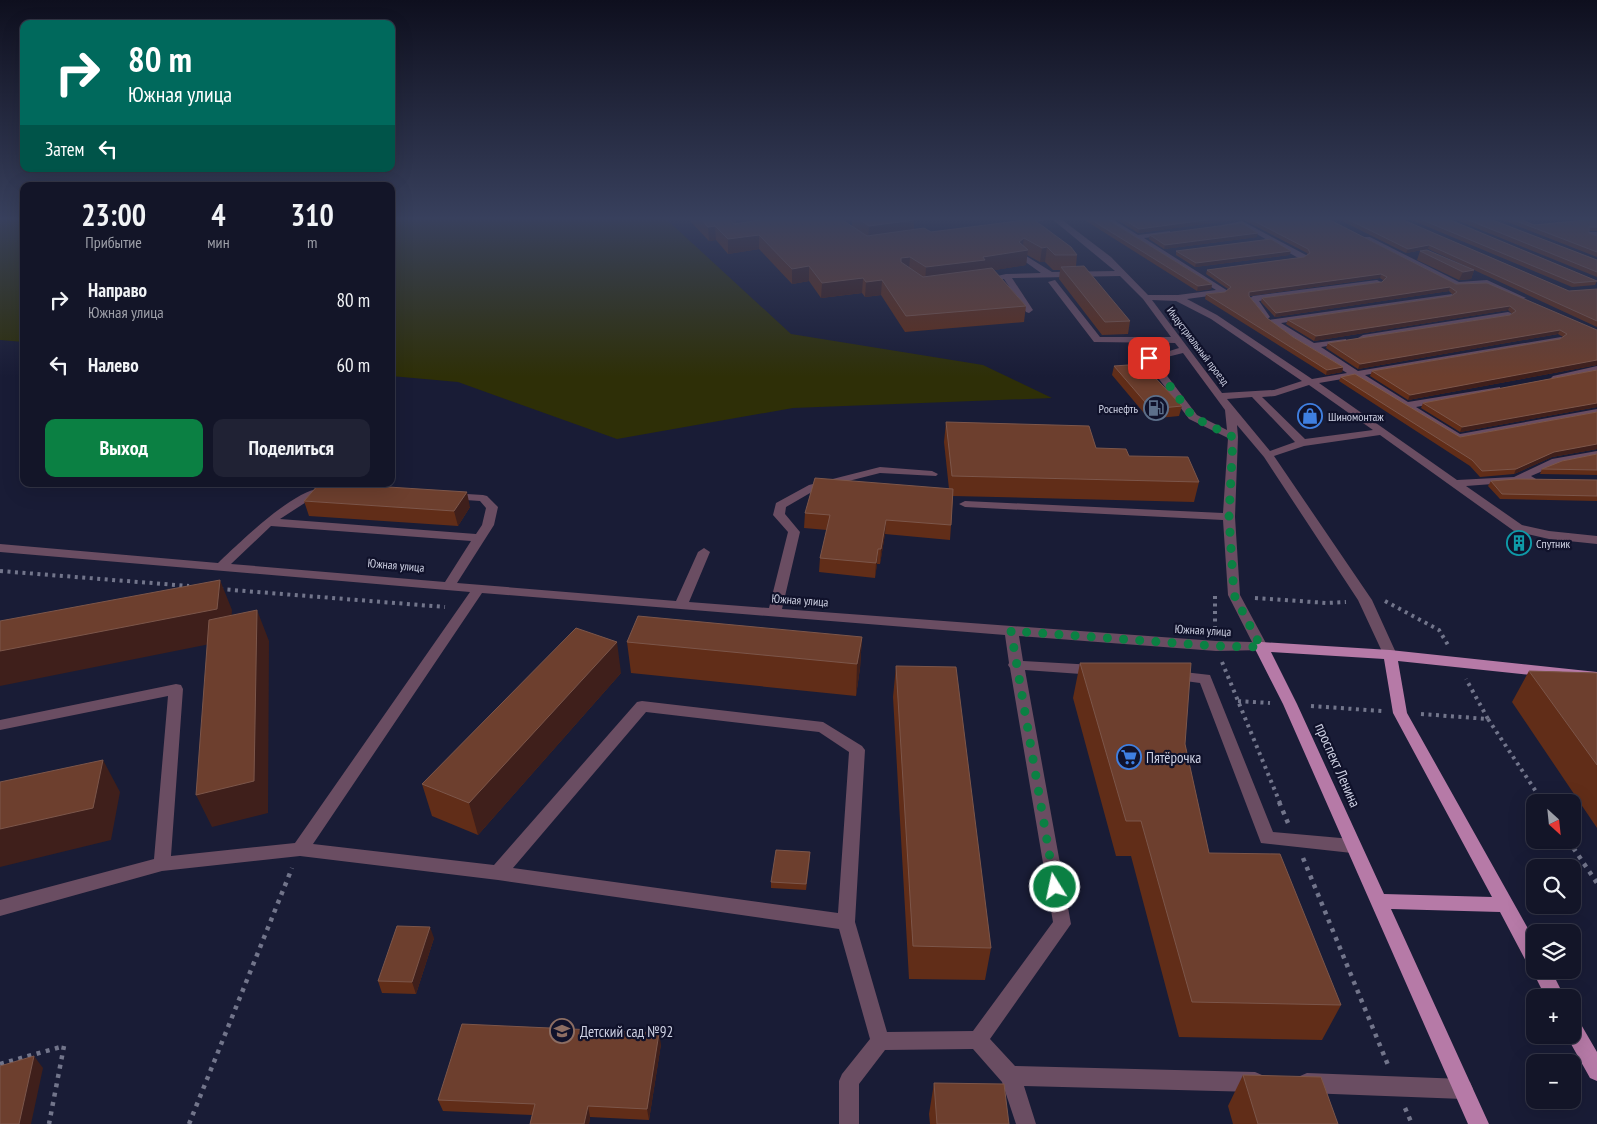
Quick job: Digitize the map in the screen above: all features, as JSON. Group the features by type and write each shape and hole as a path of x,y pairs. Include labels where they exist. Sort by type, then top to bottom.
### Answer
{"main road":[{"name":"Южная улица","path":"1261,647 1390,655 1597,677"},
{"name":"проспект Ленина","path":"1261,647 1290,704 1352,846 1479,1124"},
{"path":"1390,655 1400,713 1526,942"},
{"path":"1378,901 1506,905"},
{"path":"1581,1042 1596,1068"}],"street":[{"path":"1042,271 1051,279 1097,340 1179,340"},
{"path":"1431,271 1458,285 1486,282"},
{"path":"1146,297 1178,298 1224,291 1194,272"},
{"path":"969,282 1006,276 1051,279 1123,273"},
{"name":"Индустриальный проезд","path":"1123,273 1146,297 1222,396 1230,410"},
{"path":"1469,274 1529,301"},
{"path":"1006,276 1029,310"},
{"path":"1380,282 1253,299 1259,310 1272,322 1458,437 1597,412"},
{"path":"1272,322 1449,296"},
{"path":"1178,298 1214,317 1456,483 1518,528 1549,536 1597,540"},
{"path":"1312,346 1508,315"},
{"path":"1222,396 1275,393 1309,382 1558,339"},
{"path":"1186,349 1149,358 1193,417 1233,437"},
{"path":"1548,379 1597,369"},
{"path":"1408,405 1510,387"},
{"path":"1255,395 1302,443"},
{"path":"1230,410 1233,437 1229,517 1234,595 1261,647"},
{"path":"1230,410 1268,454 1365,600 1390,655"},
{"path":"1268,454 1302,443 1382,432"},
{"path":"1514,479 1556,461 1597,454"},
{"path":"774,613 794,532 779,515 780,505 813,487 880,470 932,474"},
{"path":"1456,483 1542,479"},
{"path":"222,566 268,522 315,492 332,490"},
{"path":"435,494 483,498 492,507 488,525 449,585"},
{"path":"964,504 1229,517"},
{"path":"268,522 478,538"},
{"name":"Южная улица","path":"0,548 682,606 1216,646 1261,647"},
{"path":"682,606 704,552"},
{"path":"300,849 479,588"},
{"path":"978,1040 1062,924 1015,665 1011,631"},
{"path":"1015,665 1110,671"},
{"path":"1158,674 1205,678 1267,838 1352,846"},
{"path":"0,725 176,689 162,864"},
{"path":"498,873 642,706 823,726 857,750 846,922 880,1041"},
{"path":"0,908 162,864 300,849 498,873 846,922"},
{"path":"880,1041 978,1040 1010,1076 1026,1124"},
{"path":"849,1124 849,1082 880,1041"},
{"path":"1010,1076 1396,1085 1463,1089"}],"path":[{"path":"1412,1124 1238,701 1444,716"},
{"path":"1488,719 1538,794"},
{"path":"189,1124 300,849"},
{"path":"1574,849 1597,883"},
{"path":"0,1064 64,1046 49,1124"}],"shaded area":[{"path":"0,271 20,271 20,342 0,340"},
{"path":"395,271 723,271 791,334 983,365 1052,398 793,408 617,439 458,382 395,376"}],"building":[{"path":"813,271 915,271 923,277 966,271 995,271 1026,306 906,316 882,280 866,282 863,278 822,283"},
{"path":"1065,271 1089,271 1130,321 1105,322"},
{"path":"1175,271 1192,271 1212,284 1198,286"},
{"path":"1209,271 1431,271 1456,284 1487,283 1597,330 1597,360 1410,395 1372,371 1560,339 1567,334 1560,330 1360,364 1328,343 1510,315 1516,311 1510,306 1316,336 1288,320 1451,296 1457,292 1450,287 1276,313 1262,298 1382,282 1387,277 1381,274 1249,292 1249,296 1267,318 1293,337 1343,367 1327,370 1206,294 1225,292 1231,287"},
{"path":"1487,271 1523,271 1569,291 1597,289 1597,321"},
{"path":"1546,271 1574,271 1597,281 1574,283"},
{"path":"1142,364 1182,406 1151,409 1114,366"},
{"path":"1597,370 1597,403 1462,427 1423,403"},
{"path":"1355,374 1460,437 1597,412 1597,444 1554,452 1516,469 1482,471 1472,460 1341,377"},
{"path":"946,422 1089,426 1096,448 1126,449 1129,456 1188,457 1199,482 952,476"},
{"path":"1597,454 1597,470 1542,469 1562,461"},
{"path":"815,478 953,489 951,525 886,520 881,549 878,549 876,563 820,558 830,515 805,513"},
{"path":"1516,479 1597,480 1597,496 1502,494 1491,481"},
{"path":"316,487 388,487 467,492 454,511 304,501"},
{"path":"220,580 217,609 0,651 0,621"},
{"path":"257,610 254,781 196,795 209,620"},
{"path":"638,616 862,637 857,664 627,642"},
{"path":"576,628 617,642 469,803 422,784"},
{"path":"1080,663 1191,663 1185,744 1209,853 1280,854 1341,1005 1192,1002 1141,821 1126,821"},
{"path":"896,666 956,667 991,948 913,946"},
{"path":"1529,671 1597,673 1597,765"},
{"path":"103,760 93,808 0,829 0,782"},
{"path":"776,850 810,852 806,884 771,882"},
{"path":"397,926 430,927 412,982 378,981"},
{"path":"462,1024 659,1033 647,1109 588,1106 584,1124 530,1124 535,1104 438,1100"},
{"path":"34,1056 19,1124 0,1124 0,1066"},
{"path":"1243,1075 1321,1077 1338,1124 1258,1124"},
{"path":"934,1083 1004,1084 1009,1124 937,1124"}],"place":[{"name":"Роснефть","path":"1156,408"},
{"name":"Шиномонтаж","path":"1310,416"},
{"name":"Спутник","path":"1519,543"},
{"name":"Пятёрочка","path":"1129,757"},
{"name":"Детский сад №92","path":"562,1031"}],"route":[{"path":"1055,887 1015,665 1011,631 1216,646 1261,647 1234,595 1229,517 1233,437 1193,417 1149,358"}]}
